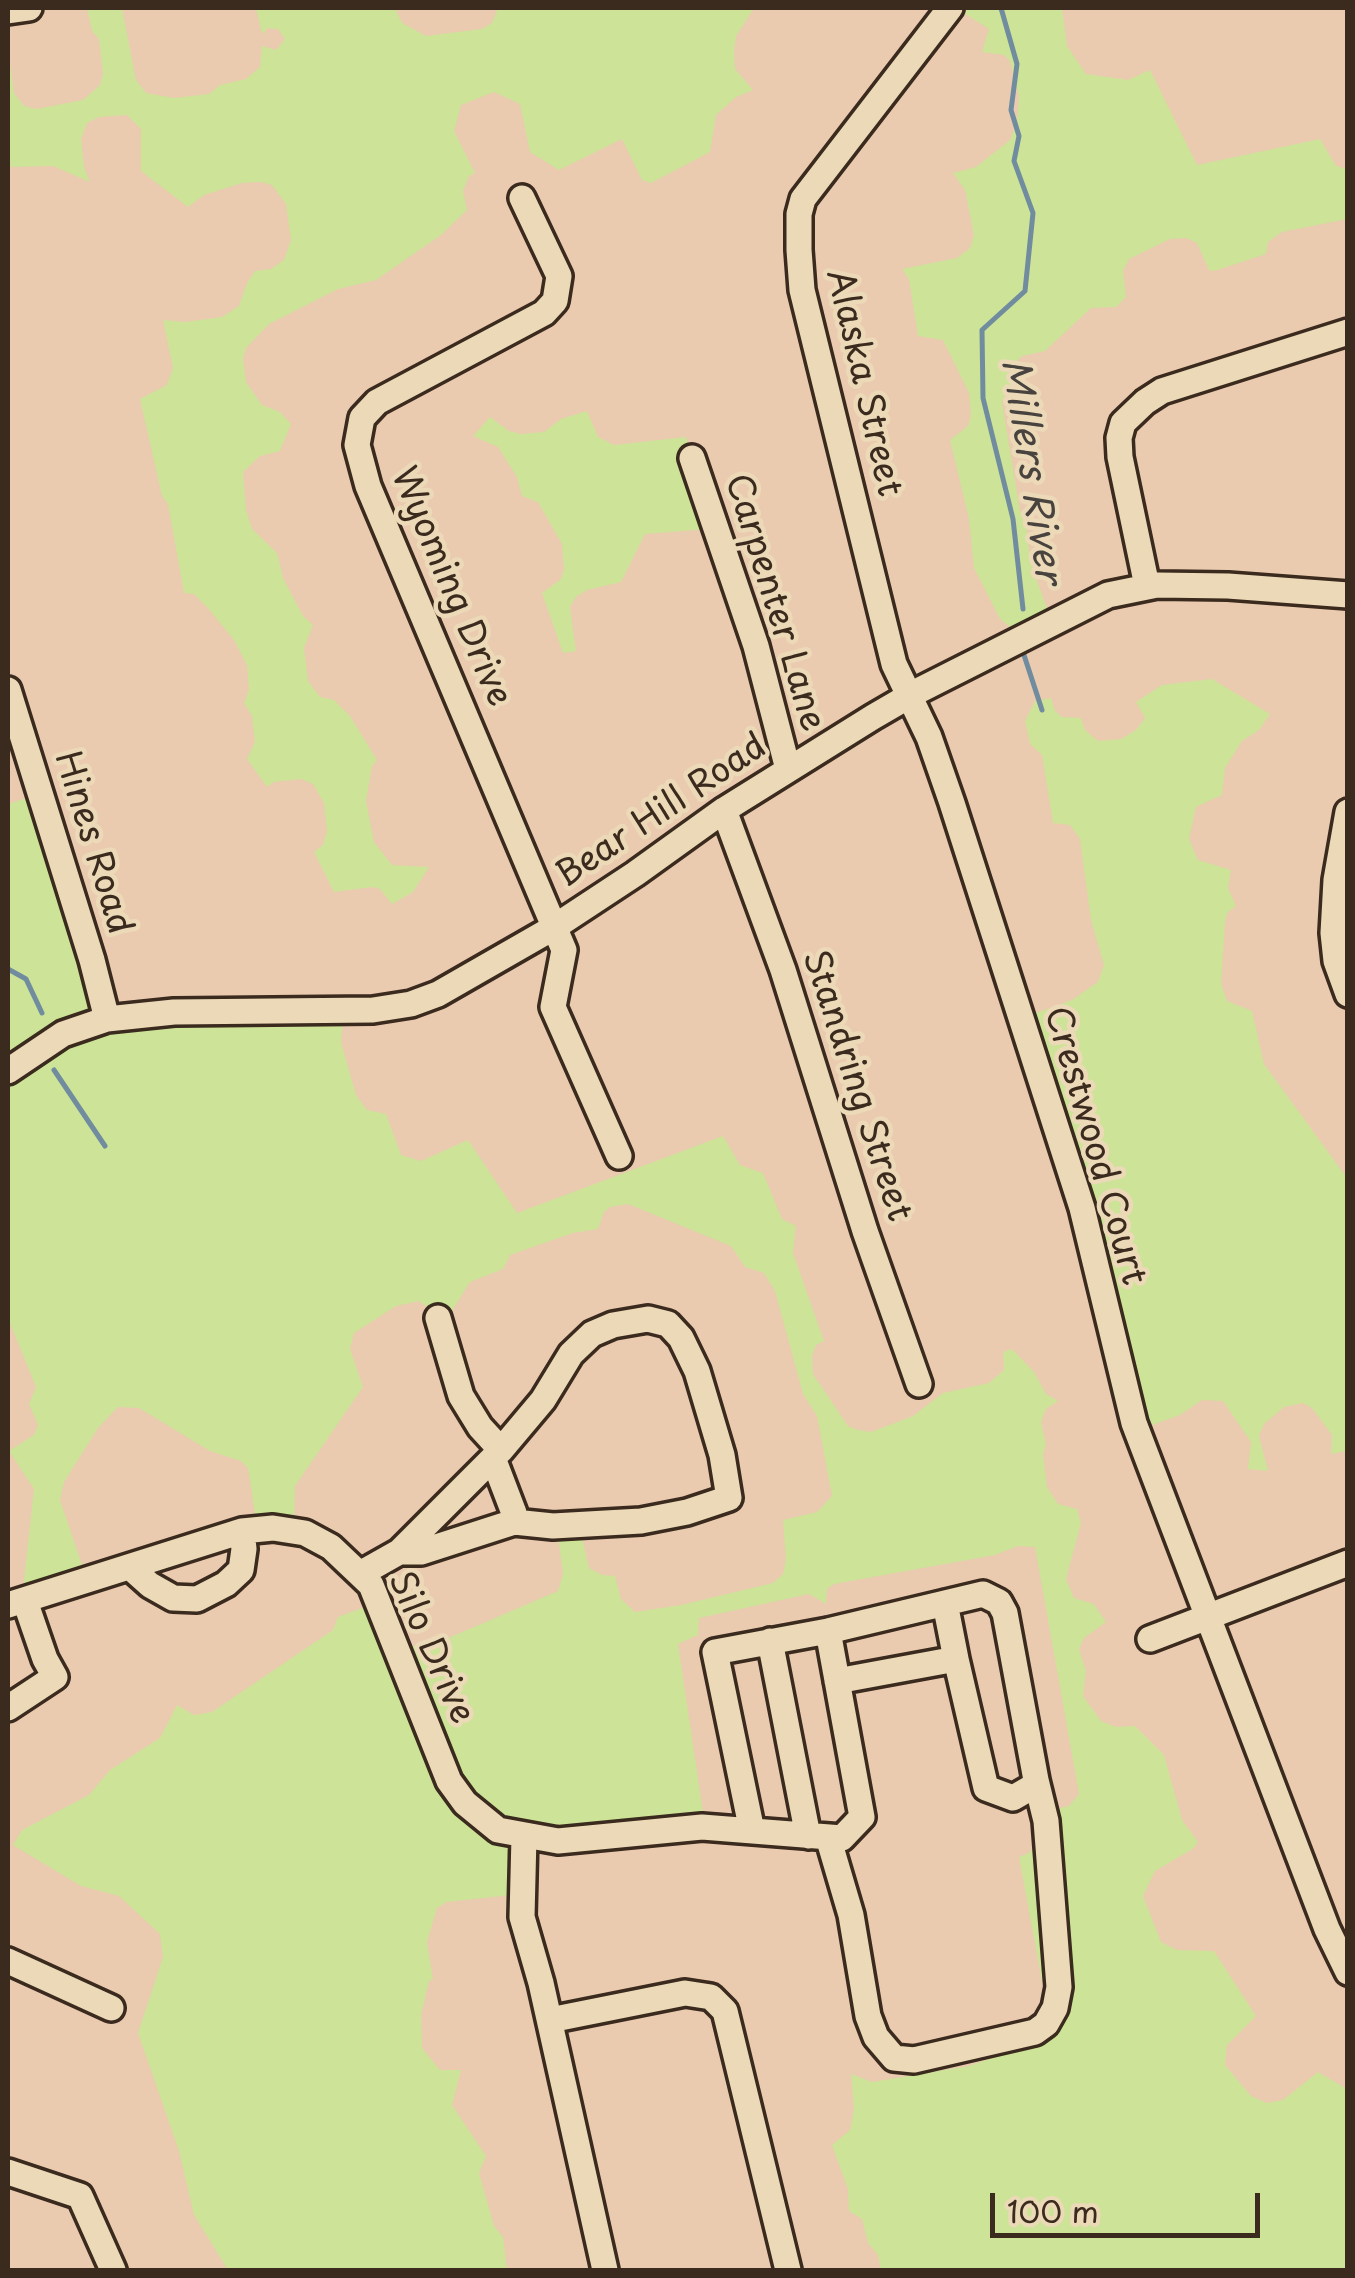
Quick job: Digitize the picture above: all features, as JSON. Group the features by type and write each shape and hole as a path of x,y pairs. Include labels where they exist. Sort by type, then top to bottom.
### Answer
{"street":[{"path":"8,11 28,8"},
{"name":"Alaska Street","path":"909,696 894,664 802,290 800,214 804,198 942,11"},
{"name":"Wyoming Drive","path":"522,198 559,276 554,301 544,313 377,402 362,418 358,445 368,486 564,950 552,1007 619,1156"},
{"path":"1147,586 1120,457 1123,423 1162,392 1348,332"},
{"name":"Carpenter Lane","path":"692,458 756,646 788,769"},
{"name":"Bear Hill Road","path":"8,1071 64,1034 106,1019 174,1012 319,1013 411,1004 471,976 553,928 724,810 909,696 1108,595 1147,586 1228,586 1348,594"},
{"name":"Hines Road","path":"8,690 92,960 106,1019"},
{"name":"Crestwood Court","path":"909,696 929,737 952,803 1082,1208 1134,1422 1334,1946 1348,1972"},
{"name":"Standring Street","path":"724,810 783,970 865,1231 919,1384"},
{"path":"1348,812 1332,918 1336,961 1348,994"},
{"path":"438,1318 461,1396 497,1454 514,1522"},
{"path":"360,1574 399,1552 497,1454 543,1400 571,1354 592,1334 613,1325 648,1319 668,1324 681,1338 697,1371 728,1498 641,1521 553,1526 514,1522 421,1552 399,1552"},
{"name":"Silo Drive","path":"16,1603 242,1531 273,1528 305,1533 332,1547 360,1574 378,1599 449,1781 480,1817 498,1830 558,1841 702,1827 826,1837"},
{"path":"131,1568 173,1598 197,1600 226,1584 241,1570 242,1531"},
{"path":"1150,1639 1348,1563"},
{"path":"752,1831 715,1652 828,1631 983,1594 999,1602 1005,1612 1046,1821 1058,1988 1055,2008 1046,2024 1035,2032 914,2060 894,2058 876,2037 868,2016 851,1915 770,1642"},
{"path":"8,1708 55,1677 16,1603"},
{"path":"945,1603 986,1788 1014,1798 1036,1780"},
{"path":"826,1837 862,1817 828,1631"},
{"path":"837,1681 956,1659"},
{"path":"524,1836 522,1917 550,2020 605,2270"},
{"path":"8,1961 111,2008"},
{"path":"550,2020 686,1992 711,1998 725,2012 788,2270"},
{"path":"8,2172 80,2196 112,2270"}],"green space":[{"path":"87,8 122,8 136,80 146,93 174,98 209,94 220,85 246,79 260,67 262,46 276,50 285,39 278,29 268,28 262,34 256,8 395,8 402,23 426,36 482,29 492,23 498,8 754,8 736,36 734,52 735,69 753,90 736,97 716,115 710,152 651,183 642,180 622,139 559,170 530,152 520,104 494,92 461,105 454,131 475,173 469,176 463,191 467,210 441,235 376,280 338,289 269,324 246,348 246,382 262,405 280,412 291,424 280,451 260,456 243,472 252,529 277,553 283,578 303,616 313,625 304,648 308,681 320,697 334,700 350,716 377,760 372,766 366,801 374,842 392,865 429,867 413,892 392,904 380,889 372,887 334,892 314,852 323,845 327,831 324,803 313,784 301,779 274,782 267,787 247,759 255,742 252,716 244,703 249,689 247,665 234,640 208,608 194,594 184,593 168,504 162,496 140,399 167,385 173,368 163,320 185,322 222,317 239,306 255,271 271,269 284,260 291,240 286,204 272,185 261,182 242,183 204,195 188,207 141,171 141,129 127,115 99,117 87,123 81,139 90,182 53,166 11,167 8,49 14,93 24,106 36,109 83,100 100,85 103,74 99,39 92,31"},
{"path":"956,8 1062,8 1067,46 1086,74 1128,80 1150,70 1197,165 1320,139 1336,166 1347,169 1347,219 1282,232 1268,242 1266,254 1214,271 1209,270 1197,243 1186,238 1170,239 1129,259 1123,271 1126,297 1116,307 1091,308 1045,351 1022,356 1011,366 1012,378 1018,384 1007,390 1002,402 1020,511 1026,520 1030,561 1050,617 1018,633 1000,619 974,568 969,519 950,440 968,426 969,393 943,340 918,336 909,279 902,269 957,258 970,248 974,235 965,190 953,173 976,167 1010,140 1017,122 1019,96 1010,61 1004,55 982,52 989,29"},
{"path":"587,411 598,437 614,445 686,437 712,515 708,529 645,534 621,582 587,590 576,597 570,607 576,651 563,653 542,593 561,579 562,544 538,502 522,496 517,477 498,447 473,436 490,417 520,434 544,432 561,419"},
{"path":"1212,679 1270,714 1259,730 1242,741 1225,768 1222,795 1196,807 1189,839 1198,860 1231,870 1228,888 1236,906 1227,913 1225,923 1221,983 1227,1001 1252,1011 1264,1064 1347,1178 1347,1451 1331,1454 1332,1435 1312,1408 1303,1403 1284,1407 1264,1424 1259,1436 1268,1471 1248,1469 1251,1442 1223,1401 1202,1400 1180,1415 1141,1429 1025,1017 1072,1000 1098,982 1104,965 1091,920 1080,839 1070,825 1053,823 1042,755 1030,744 1025,721 1035,701 1051,698 1055,711 1062,717 1081,718 1085,730 1098,741 1121,739 1136,730 1145,718 1136,702 1162,685"},
{"path":"42,793 105,1007 344,1007 341,1042 356,1095 367,1110 386,1114 401,1155 421,1161 468,1140 517,1213 723,1136 740,1165 763,1173 782,1219 796,1226 793,1253 824,1341 816,1345 812,1356 813,1374 848,1426 858,1430 871,1432 913,1416 943,1393 989,1383 1004,1370 1003,1352 1012,1349 1034,1372 1046,1394 1058,1401 1046,1409 1041,1422 1047,1487 1058,1504 1077,1509 1081,1523 1066,1579 1074,1598 1094,1604 1106,1622 1084,1638 1079,1649 1086,1671 1083,1696 1101,1721 1116,1727 1135,1726 1164,1755 1182,1820 1198,1842 1155,1871 1143,1896 1161,1942 1177,1950 1214,1951 1256,2016 1227,2045 1225,2065 1251,2096 1267,2103 1283,2100 1318,2072 1347,2089 1347,2267 881,2270 862,2219 849,2211 848,2189 832,2145 850,2130 854,2109 851,2074 872,2082 969,2066 1052,2036 1019,1857 1029,1853 1038,1842 1030,1815 1069,1806 1079,1794 1035,1547 1018,1546 995,1555 834,1584 827,1589 826,1604 809,1594 699,1618 698,1635 678,1644 704,1819 520,1832 520,1894 447,1902 437,1908 427,1942 433,1979 429,1981 421,2015 422,2048 440,2070 461,2070 452,2105 486,2156 479,2173 494,2226 503,2237 507,2270 228,2270 194,2215 179,2151 138,2033 163,1957 160,1934 119,1896 81,1886 13,1845 22,1830 89,1795 110,1770 160,1738 177,1705 194,1715 212,1712 333,1630 338,1617 378,1602 402,1648 446,1639 558,1591 563,1574 557,1529 580,1528 589,1568 615,1576 621,1599 635,1612 773,1583 783,1574 786,1559 783,1520 817,1512 832,1496 817,1416 803,1394 775,1291 764,1273 745,1267 731,1246 628,1204 604,1212 598,1229 573,1233 510,1255 503,1269 470,1282 446,1320 419,1301 396,1306 354,1333 350,1349 363,1387 295,1486 294,1528 257,1527 248,1468 241,1461 210,1451 139,1408 118,1407 98,1428 64,1482 60,1500 85,1574 23,1590 34,1489 9,1451 34,1435 38,1425 29,1404 36,1387 8,1318 8,804"}],"waterway":[{"name":"Millers River","path":"1001,8 1017,64 1011,110 1019,136 1014,161 1033,213 1025,291 982,330 983,398 1013,519 1023,609"},
{"name":"Millers River","path":"1023,652 1042,710"},
{"path":"8,969 26,979 42,1013"},
{"path":"54,1070 105,1146"}]}
